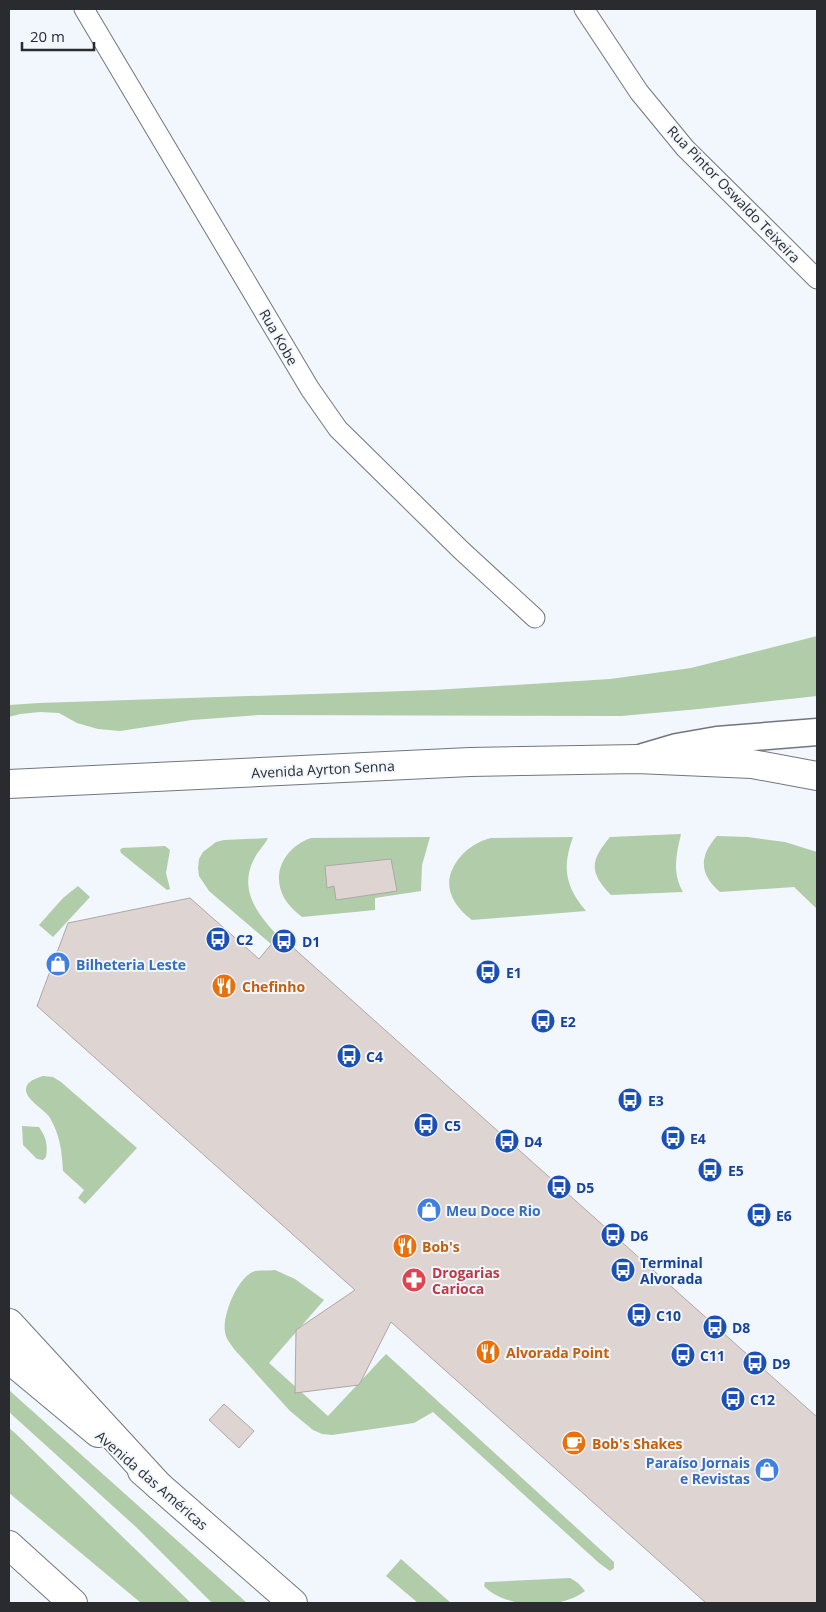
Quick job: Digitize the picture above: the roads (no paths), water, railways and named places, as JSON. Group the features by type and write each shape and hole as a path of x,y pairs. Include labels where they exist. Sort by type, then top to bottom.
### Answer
{"highway":[{"name":"Avenida Ayrton Senna","path":"9,784 470,762 637,758 752,764 817,776"},
{"path":"9,1323 159,1486"},
{"name":"Avenida das Américas","path":"9,1359 293,1603"},
{"path":"9,1545 73,1603"}],"main road":[{"name":"Avenida Ayrton Senna","path":"637,758 677,747 717,740 817,732"}],"street":[{"name":"Rua Kobe","path":"84,9 310,389 338,429 461,550 535,618"},
{"name":"Rua Pintor Oswaldo Teixeira","path":"584,9 638,92 685,148 817,278"}],"place":[{"name":"C2","path":"218,939"},
{"name":"D1","path":"284,941"},
{"name":"Bilheteria Leste","path":"58,964"},
{"name":"E1","path":"488,972"},
{"name":"Chefinho","path":"224,986"},
{"name":"E2","path":"543,1021"},
{"name":"C4","path":"349,1056"},
{"name":"E3","path":"630,1100"},
{"name":"C5","path":"426,1125"},
{"name":"E4","path":"673,1138"},
{"name":"D4","path":"507,1141"},
{"name":"E5","path":"710,1170"},
{"name":"D5","path":"559,1187"},
{"name":"Meu Doce Rio","path":"429,1210"},
{"name":"E6","path":"759,1215"},
{"name":"D6","path":"613,1235"},
{"name":"Bob's","path":"405,1246"},
{"name":"Terminal Alvorada","path":"623,1270"},
{"name":"Drogarias Carioca","path":"414,1280"},
{"name":"C10","path":"639,1315"},
{"name":"D8","path":"715,1327"},
{"name":"Alvorada Point","path":"488,1352"},
{"name":"C11","path":"683,1355"},
{"name":"D9","path":"755,1363"},
{"name":"C12","path":"733,1399"},
{"name":"Bob's Shakes","path":"574,1443"},
{"name":"Paraíso Jornais e Revistas","path":"767,1470"}]}
